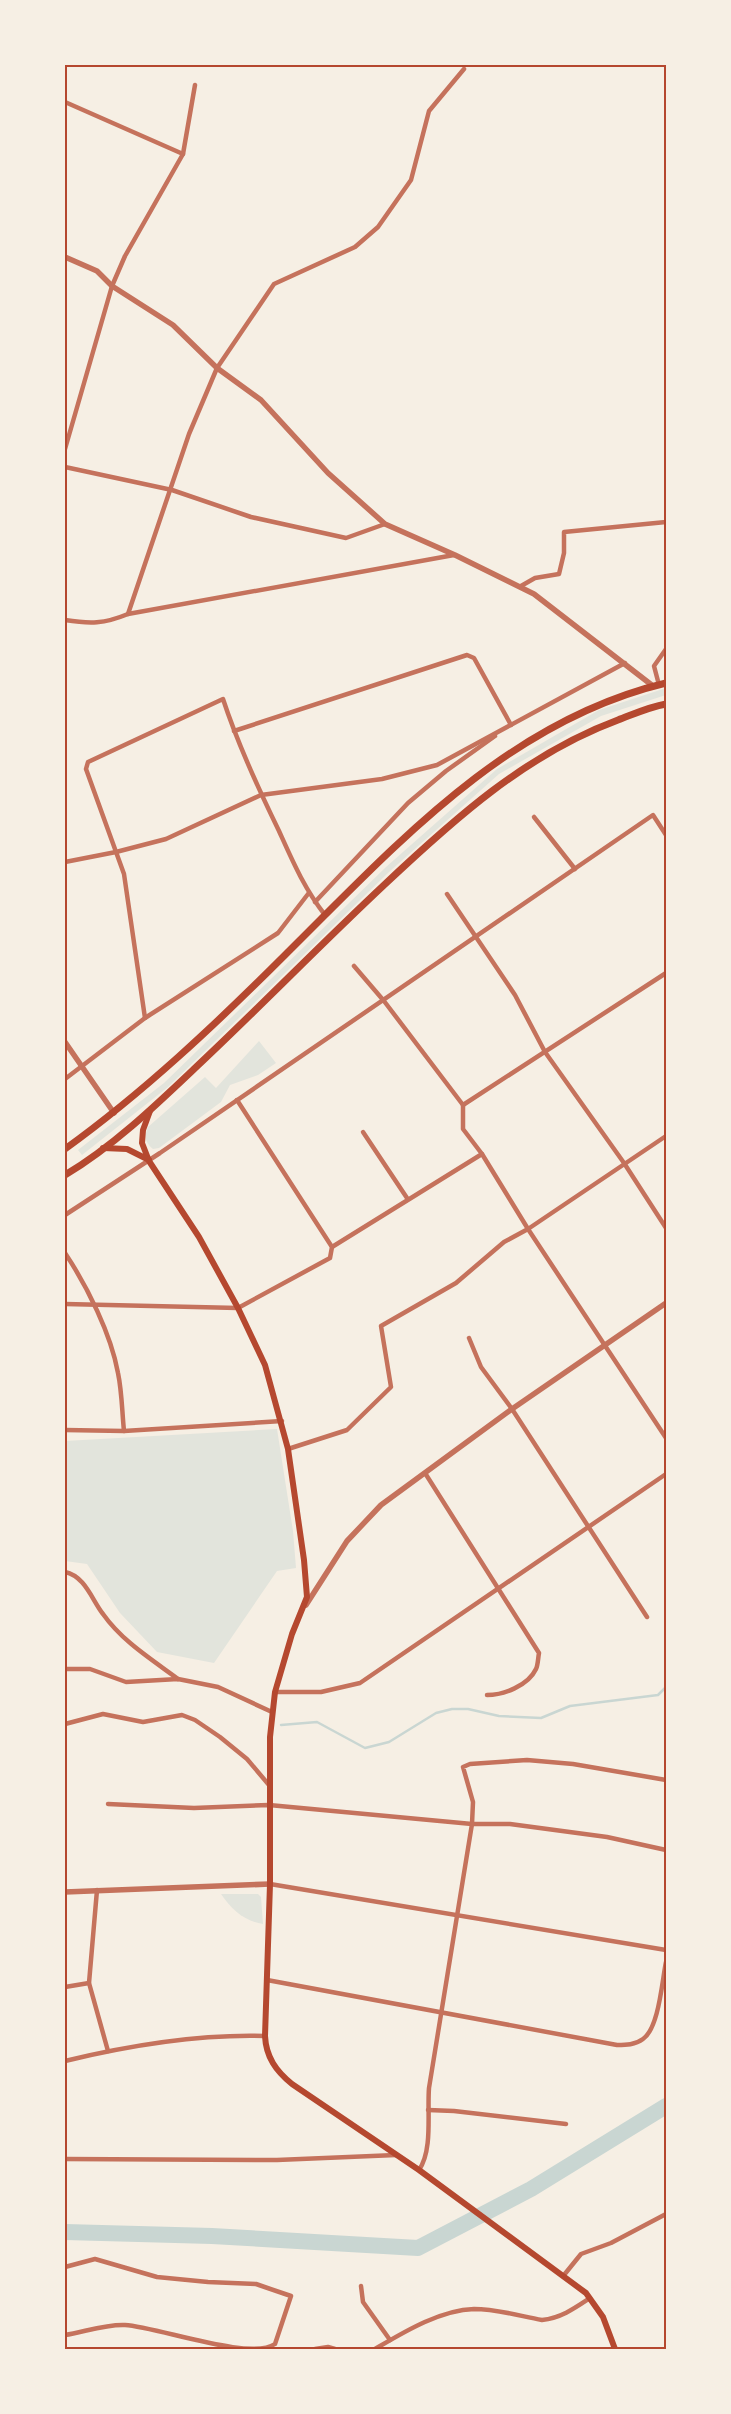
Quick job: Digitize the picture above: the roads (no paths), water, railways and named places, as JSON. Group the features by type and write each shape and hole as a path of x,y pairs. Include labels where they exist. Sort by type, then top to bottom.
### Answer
{"main road":[{"path":"65,1149 114,1114 214,1022 414,829 454,794 502,757 543,731 586,709 659,685"},
{"path":"65,1175 103,1148 150,1109 210,1054 337,928 466,810 544,754 595,728 666,704"},
{"path":"150,1109 143,1130 142,1143 149,1161 199,1238 238,1308 265,1365 282,1421 288,1449 304,1560 307,1597 292,1634 275,1692 272,1712 269,1785 270,1884 268,1980 264,2036 271,2061 282,2076 292,2084 398,2155 500,2231 564,2275 590,2298 603,2317 615,2349"},
{"path":"103,1148 128,1149 149,1161"}],"street":[{"path":"128,614 190,434 217,368 274,284 355,247 378,228 411,180 429,111 464,69"},
{"path":"65,449 112,286 125,256 183,154 195,85"},
{"path":"65,102 183,154"},
{"path":"65,257 97,271 112,286 173,325 217,368 261,400 328,473 385,524 521,586 547,603 625,663 659,685"},
{"path":"65,467 172,490 251,517 346,538 385,524"},
{"path":"521,586 535,578 559,574 564,553 564,532 666,522"},
{"path":"65,620 86,623 108,622 128,614 456,555"},
{"path":"659,685 654,666 666,649"},
{"path":"234,731 467,655 474,658 513,724"},
{"path":"65,862 116,852 166,839 261,795 382,779 437,765 625,663"},
{"path":"144,1018 124,874 86,769 88,762 224,699 234,731 261,795 308,894 326,915"},
{"path":"316,902 408,802 446,770 513,724"},
{"path":"65,1214 149,1161 653,815 666,835"},
{"path":"534,817 575,869"},
{"path":"65,1079 144,1018 278,933 308,894"},
{"path":"447,894 475,938 515,994 545,1052 624,1163 666,1228"},
{"path":"354,966 384,1001 463,1106 463,1129 482,1154 528,1229 606,1344 666,1438"},
{"path":"463,1106 666,973"},
{"path":"65,1042 80,1068 114,1114"},
{"path":"65,1304 238,1308 330,1258 332,1247 238,1100"},
{"path":"363,1132 407,1198"},
{"path":"288,1449 347,1430 391,1387 381,1326 456,1283 504,1242 528,1229 666,1136"},
{"path":"332,1247 407,1198 482,1154"},
{"path":"65,1253 80,1276 92,1305 100,1316 118,1373 124,1431"},
{"path":"304,1607 348,1541 382,1505 512,1409 666,1303"},
{"path":"469,1338 481,1367 512,1409 647,1617"},
{"path":"65,1430 124,1431 282,1421"},
{"path":"425,1473 539,1653 536,1669 528,1679 510,1691 498,1695 487,1695"},
{"path":"275,1692 321,1692 360,1683 590,1528 666,1474"},
{"path":"65,1572 69,1573 87,1588 102,1613 121,1636 178,1679"},
{"path":"65,1669 90,1669 126,1682 178,1679 218,1687 272,1712"},
{"path":"65,1724 103,1714 143,1722 182,1715 195,1720 220,1737 247,1759 269,1785"},
{"path":"419,2170 424,2160 429,2125 429,2088 472,1824 473,1802 463,1767 470,1764 527,1760 573,1764 666,1780"},
{"path":"108,1804 194,1808 270,1805 472,1824 510,1824 607,1837 666,1850"},
{"path":"65,1892 270,1884 666,1950"},
{"path":"97,1890 89,1983 108,2051"},
{"path":"268,1980 442,2014 617,2045 632,2045 644,2039 653,2028 666,1962"},
{"path":"65,1987 89,1983"},
{"path":"65,2061 108,2051 214,2035 264,2036"},
{"path":"428,2110 454,2111 566,2124"},
{"path":"65,2159 277,2160 398,2155"},
{"path":"564,2275 581,2254 611,2243 666,2214"},
{"path":"65,2267 95,2259 157,2277 256,2284 291,2296 275,2344 265,2348 223,2347 125,2325 65,2335"},
{"path":"361,2286 363,2302 390,2340"},
{"path":"375,2349 445,2314 459,2311 485,2310 551,2320 560,2317 590,2298"},
{"path":"315,2349 328,2347 335,2349"}],"waterway":[{"path":"281,1725 317,1722 365,1748 389,1742 436,1713 452,1709 468,1709 499,1716 541,1718 570,1706 658,1695 666,1687"},
{"path":"65,2232 212,2236 418,2248 531,2189 666,2106"}]}
